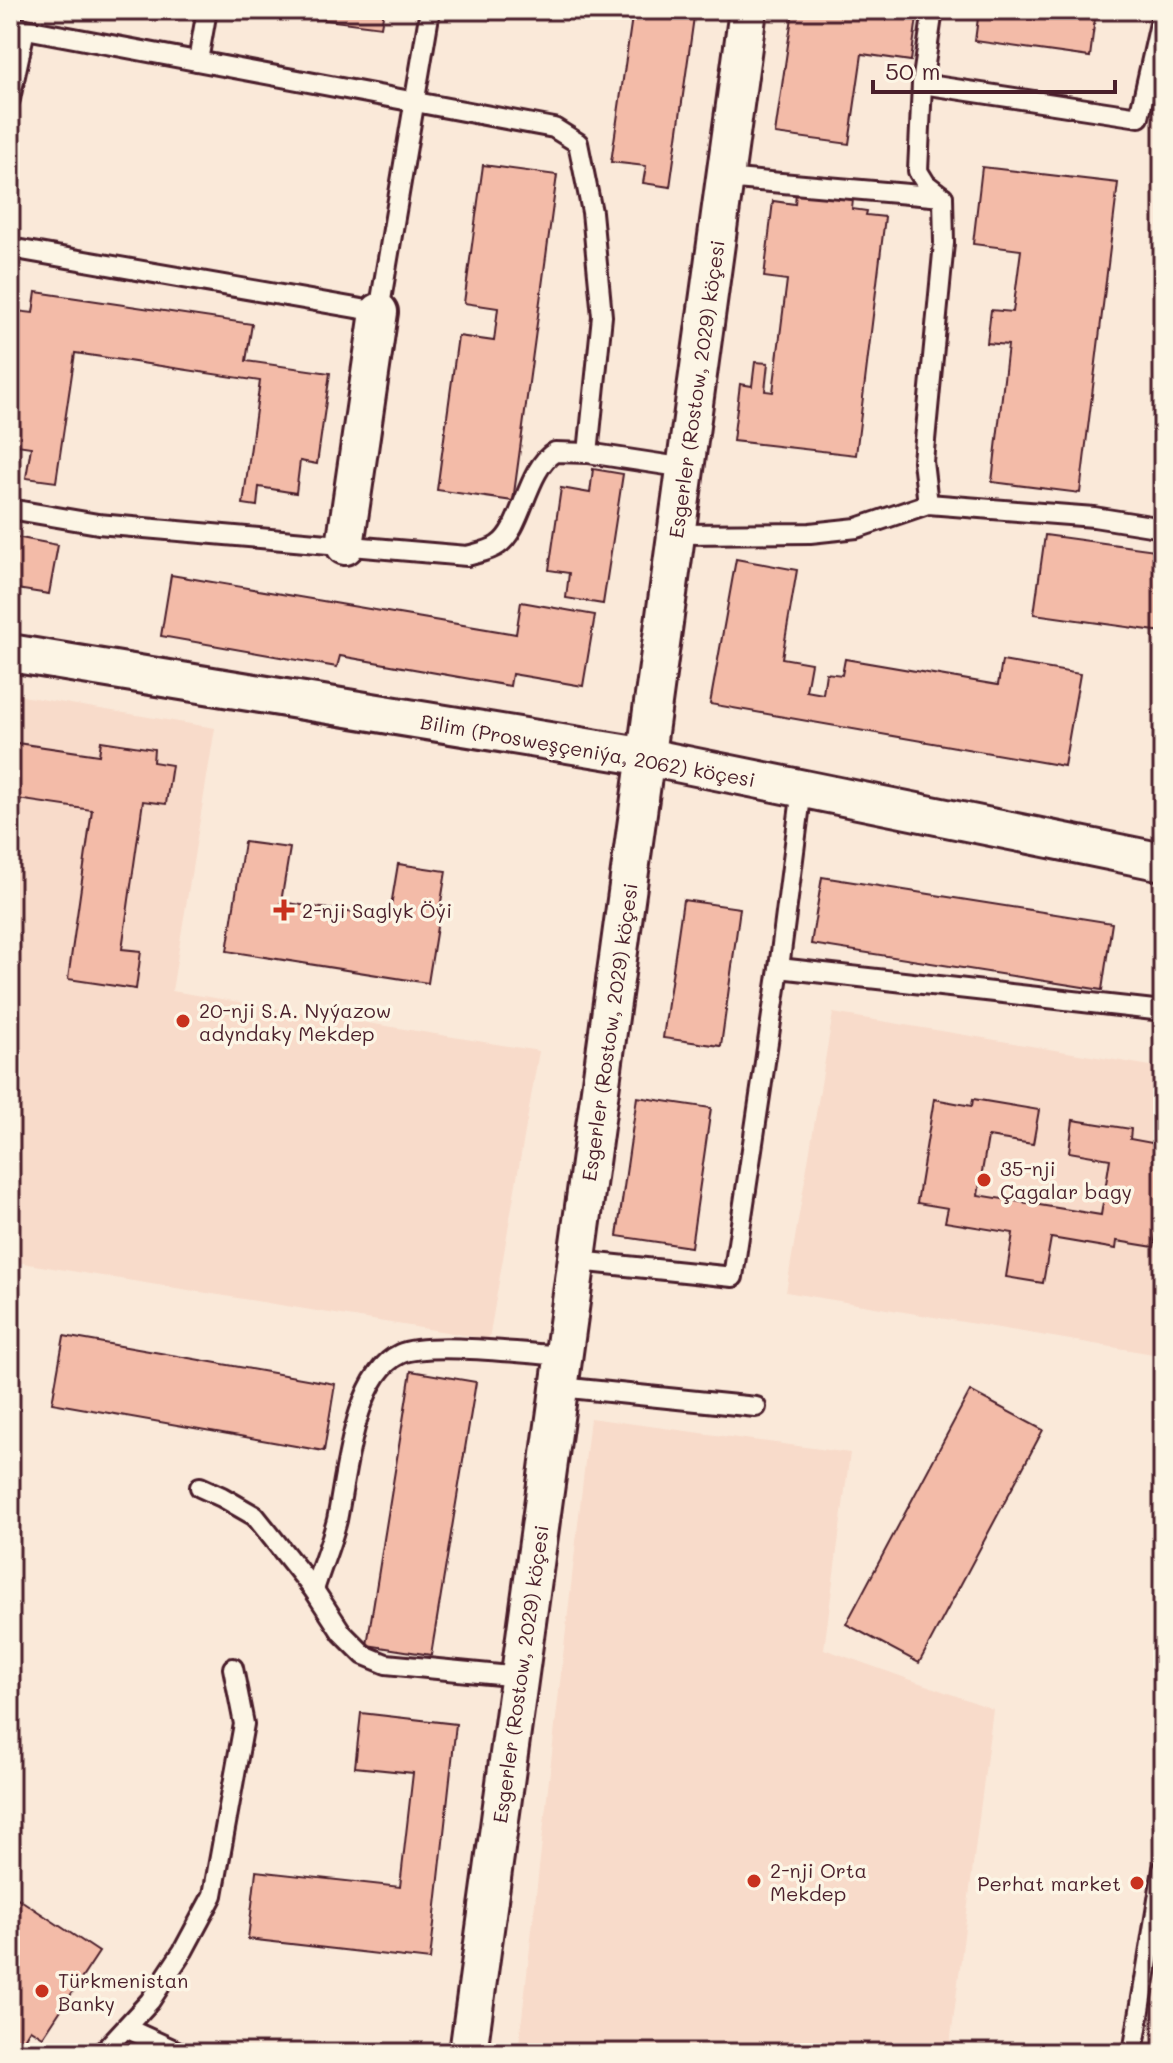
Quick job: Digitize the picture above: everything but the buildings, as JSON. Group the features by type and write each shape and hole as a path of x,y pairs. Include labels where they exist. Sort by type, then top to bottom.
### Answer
{"street":[{"name":"Esgerler (Rostow, 2029) köçesi","path":"468,2053 748,10"},
{"path":"345,546 379,312"},
{"name":"Bilim (Prosweşçeniýa, 2062) köçesi","path":"10,653 647,757 1163,862"}],"lane":[{"path":"198,61 207,10"},
{"path":"10,248 379,312 430,10"},
{"path":"933,10 922,84 918,171 926,184 943,197"},
{"path":"922,84 1139,117 1163,10"},
{"path":"10,99 18,28 554,128 578,143 592,212 602,316 588,453"},
{"path":"724,178 943,197"},
{"path":"928,504 923,461 944,243 943,197"},
{"path":"10,509 98,524 467,556 499,545 548,457 564,451 686,468"},
{"path":"677,534 826,532 857,528 928,504 1094,517 1163,528"},
{"path":"578,1261 733,1277 802,789"},
{"path":"779,968 1161,1010 1163,990"},
{"path":"314,1590 336,1524 350,1448 368,1389 384,1365 400,1354 425,1348 756,1407"},
{"path":"200,1487 255,1516 314,1590 342,1633 364,1655 386,1664 520,1677"},
{"path":"102,2053 150,2001 183,1951 213,1895 244,1724 233,1668"},
{"path":"1133,2053 1163,1869"},
{"path":"126,2028 181,2053"}],"path":[{"path":"10,2043 25,2053"}],"shaded area":[{"name":"20-nji S.A. Nyýazow adyndaky Mekdep","path":"10,694 215,728 172,991 539,1051 489,1339 10,1261"},
{"name":"35-nji Çagalar bagy","path":"833,1013 1163,1068 1163,1328 1159,1355 786,1292"},
{"name":"2-nji Orta Mekdep","path":"590,1418 850,1453 824,1649 993,1709 949,2053 518,2053"}],"place":[{"name":"2-nji Saglyk Öýi","path":"284,910"},
{"name":"20-nji S.A. Nyýazow adyndaky Mekdep","path":"183,1021"},
{"name":"35-nji Çagalar bagy","path":"984,1180"},
{"name":"2-nji Orta Mekdep","path":"754,1881"},
{"name":"Perhat market","path":"1137,1883"},
{"name":"Türkmenistan Banky","path":"42,1991"}]}
